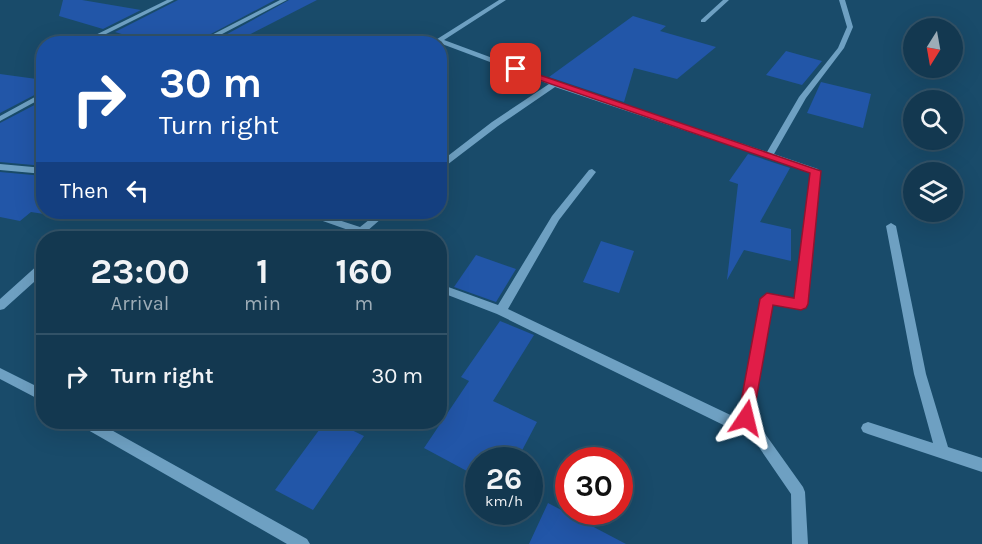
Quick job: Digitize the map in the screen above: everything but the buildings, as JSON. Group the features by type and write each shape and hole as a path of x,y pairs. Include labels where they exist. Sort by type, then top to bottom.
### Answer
{"street":[{"path":"97,36 171,0"},
{"path":"213,36 284,0"},
{"path":"446,36 503,0"},
{"path":"703,21 726,0"},
{"path":"768,155 808,90 841,48 850,27 842,0"},
{"path":"447,46 815,171 801,304 767,299 746,418 798,492 800,544"},
{"path":"447,161 495,124 554,84"},
{"path":"0,119 36,99"},
{"path":"0,167 36,170"},
{"path":"501,312 555,218 592,172"},
{"path":"327,219 362,231 376,219"},
{"path":"891,226 920,374 943,453"},
{"path":"0,306 36,273"},
{"path":"447,291 501,312 759,437"},
{"path":"0,373 36,393"},
{"path":"868,428 982,465"},
{"path":"98,429 302,544"}],"route":[{"path":"516,69 554,84 815,171 801,304 767,299 746,418"}]}
